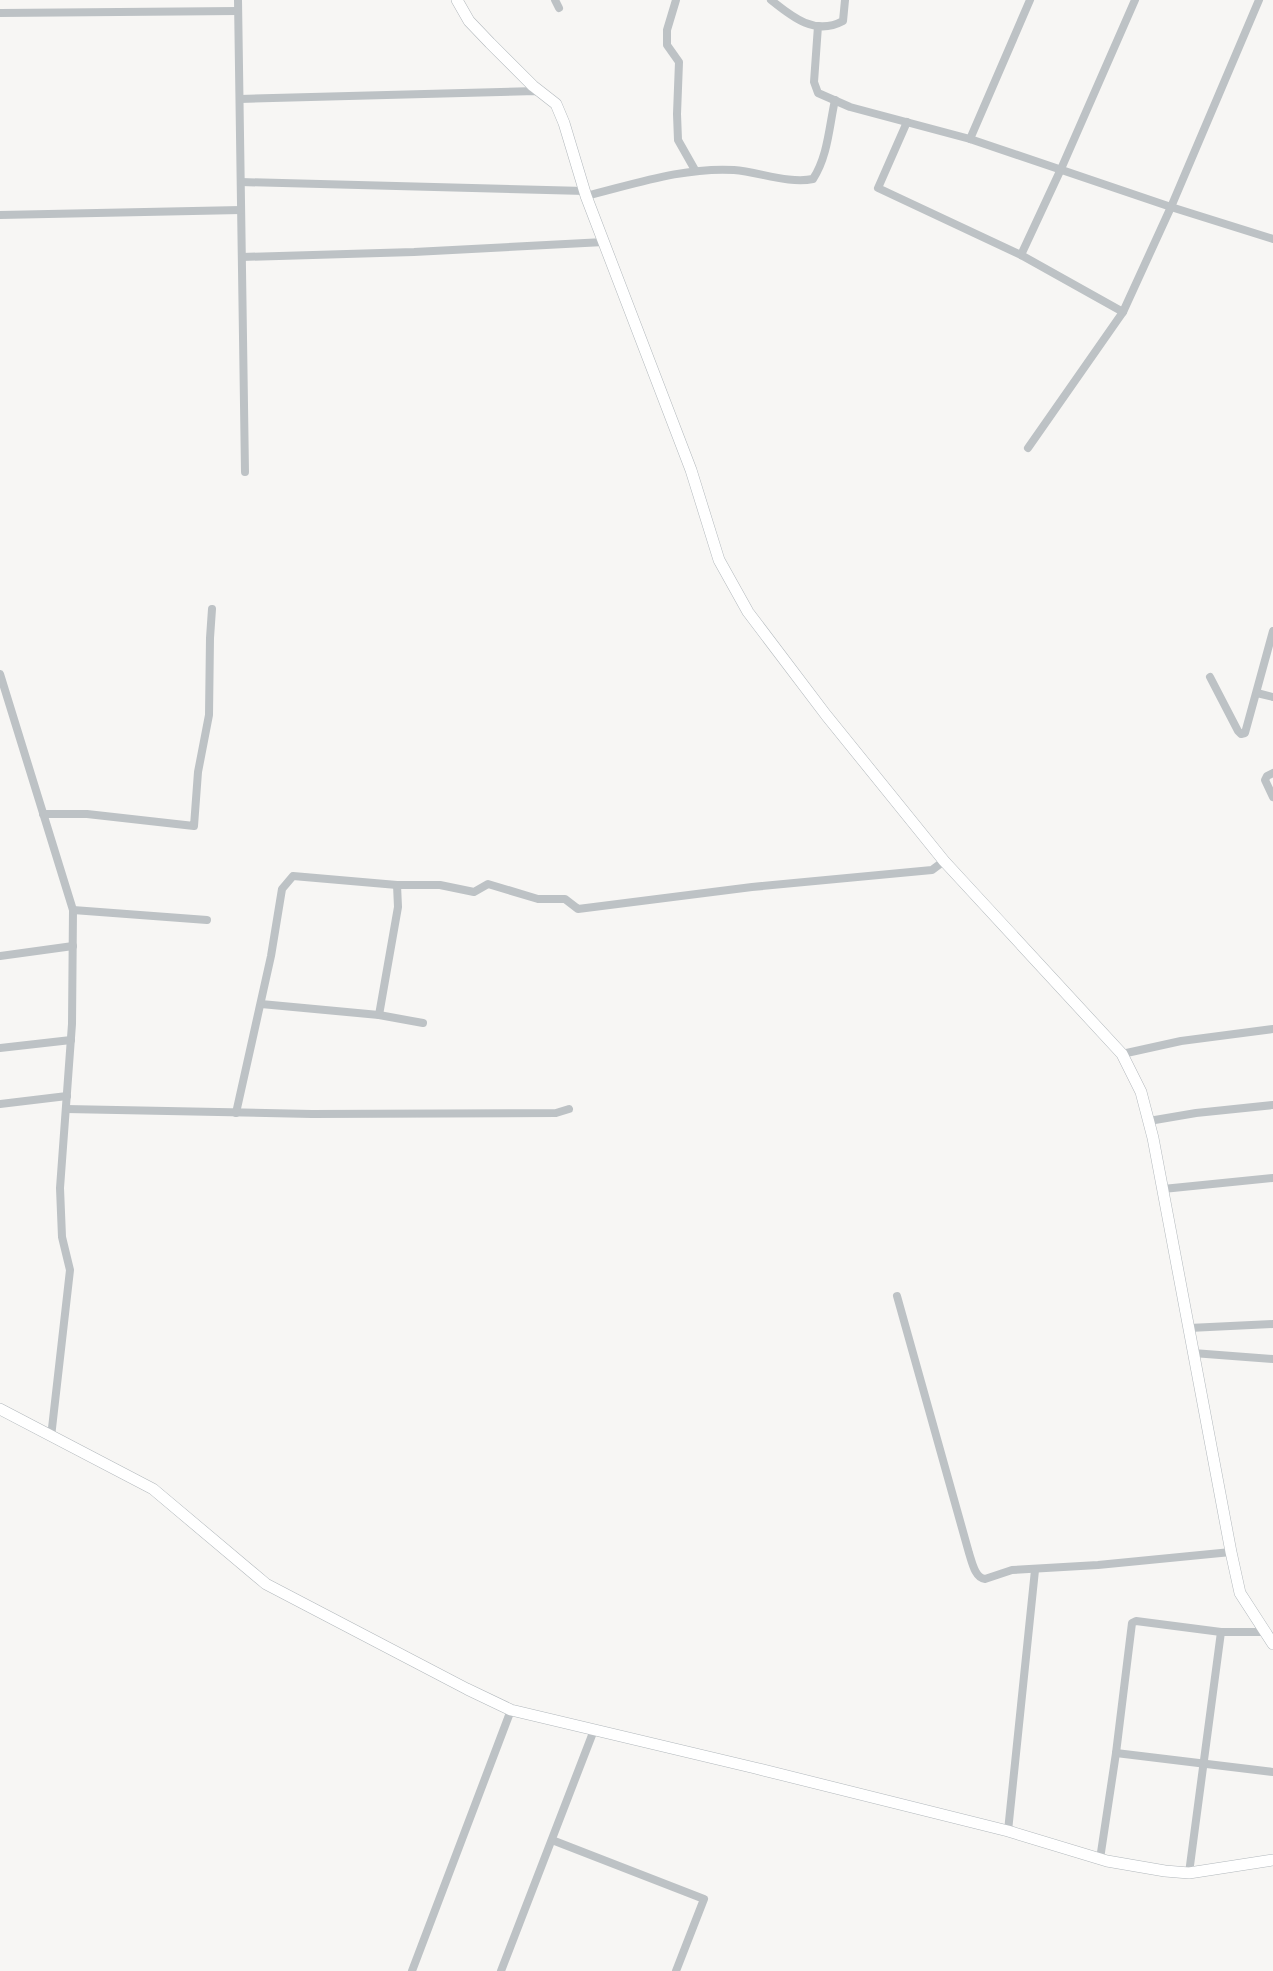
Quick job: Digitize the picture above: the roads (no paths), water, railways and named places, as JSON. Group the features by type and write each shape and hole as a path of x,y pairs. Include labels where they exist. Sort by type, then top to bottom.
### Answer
{"street":[{"path":"238,0 245,472"},
{"path":"457,0 469,20 490,43 533,86 556,104 564,123 586,193 604,242 691,470 719,560 748,612 817,704 944,861 1122,1054 1141,1092 1149,1121 1163,1189 1193,1353 1240,1593 1273,1644"},
{"path":"556,0 559,8"},
{"path":"676,0 667,30 667,45 679,62 677,114 678,140 695,170"},
{"path":"771,0 794,19 818,26 834,26 843,21 845,0"},
{"path":"970,139 1030,0"},
{"path":"1021,255 1061,169 1135,0"},
{"path":"1028,448 1123,312 1171,207 1259,0"},
{"path":"0,13 238,11"},
{"path":"818,26 814,82 818,92 835,100 850,107 970,139 1171,207 1273,239"},
{"path":"240,99 536,91 556,104"},
{"path":"241,182 586,193 695,170 734,170 798,180 813,179 819,170 824,156 835,100"},
{"path":"907,122 878,188 1021,255 1123,312"},
{"path":"0,215 241,210"},
{"path":"242,257 414,252 604,242"},
{"path":"43,814 87,814 194,826 198,772 209,715 212,609"},
{"path":"1210,677 1240,734 1245,733 1273,630"},
{"path":"0,674 73,910 71,1040 60,1188 62,1236 70,1270 51,1437"},
{"path":"1257,693 1273,697"},
{"path":"1273,773 1267,776 1265,780 1273,797"},
{"path":"236,1113 271,956 282,889 292,876 397,885 440,885 474,892 488,884 538,899 565,898 578,909 752,887 932,870 944,861"},
{"path":"379,1015 398,907 397,885"},
{"path":"73,910 207,920"},
{"path":"0,956 73,946"},
{"path":"261,1004 379,1015 423,1023"},
{"path":"1122,1054 1180,1041 1273,1029"},
{"path":"0,1048 71,1040"},
{"path":"0,1104 67,1096"},
{"path":"1149,1121 1196,1113 1273,1105"},
{"path":"66,1109 320,1114 556,1113 569,1109"},
{"path":"1163,1189 1273,1178"},
{"path":"897,1296 969,1553 977,1575 980,1578 985,1579 1012,1570 1035,1570 1231,1552"},
{"path":"1189,1328 1273,1324"},
{"path":"1193,1353 1273,1359"},
{"path":"0,1409 153,1489 266,1584 467,1689 511,1710 755,1768 1008,1832 1100,1859 1189,1874 1273,1860"},
{"path":"1008,1832 1035,1570"},
{"path":"1100,1859 1116,1753 1132,1624 1136,1621 1221,1632 1266,1632"},
{"path":"1189,1874 1221,1632"},
{"path":"412,1971 511,1710"},
{"path":"501,1971 594,1730"},
{"path":"1116,1753 1273,1772"},
{"path":"552,1840 704,1899 676,1971"}]}
